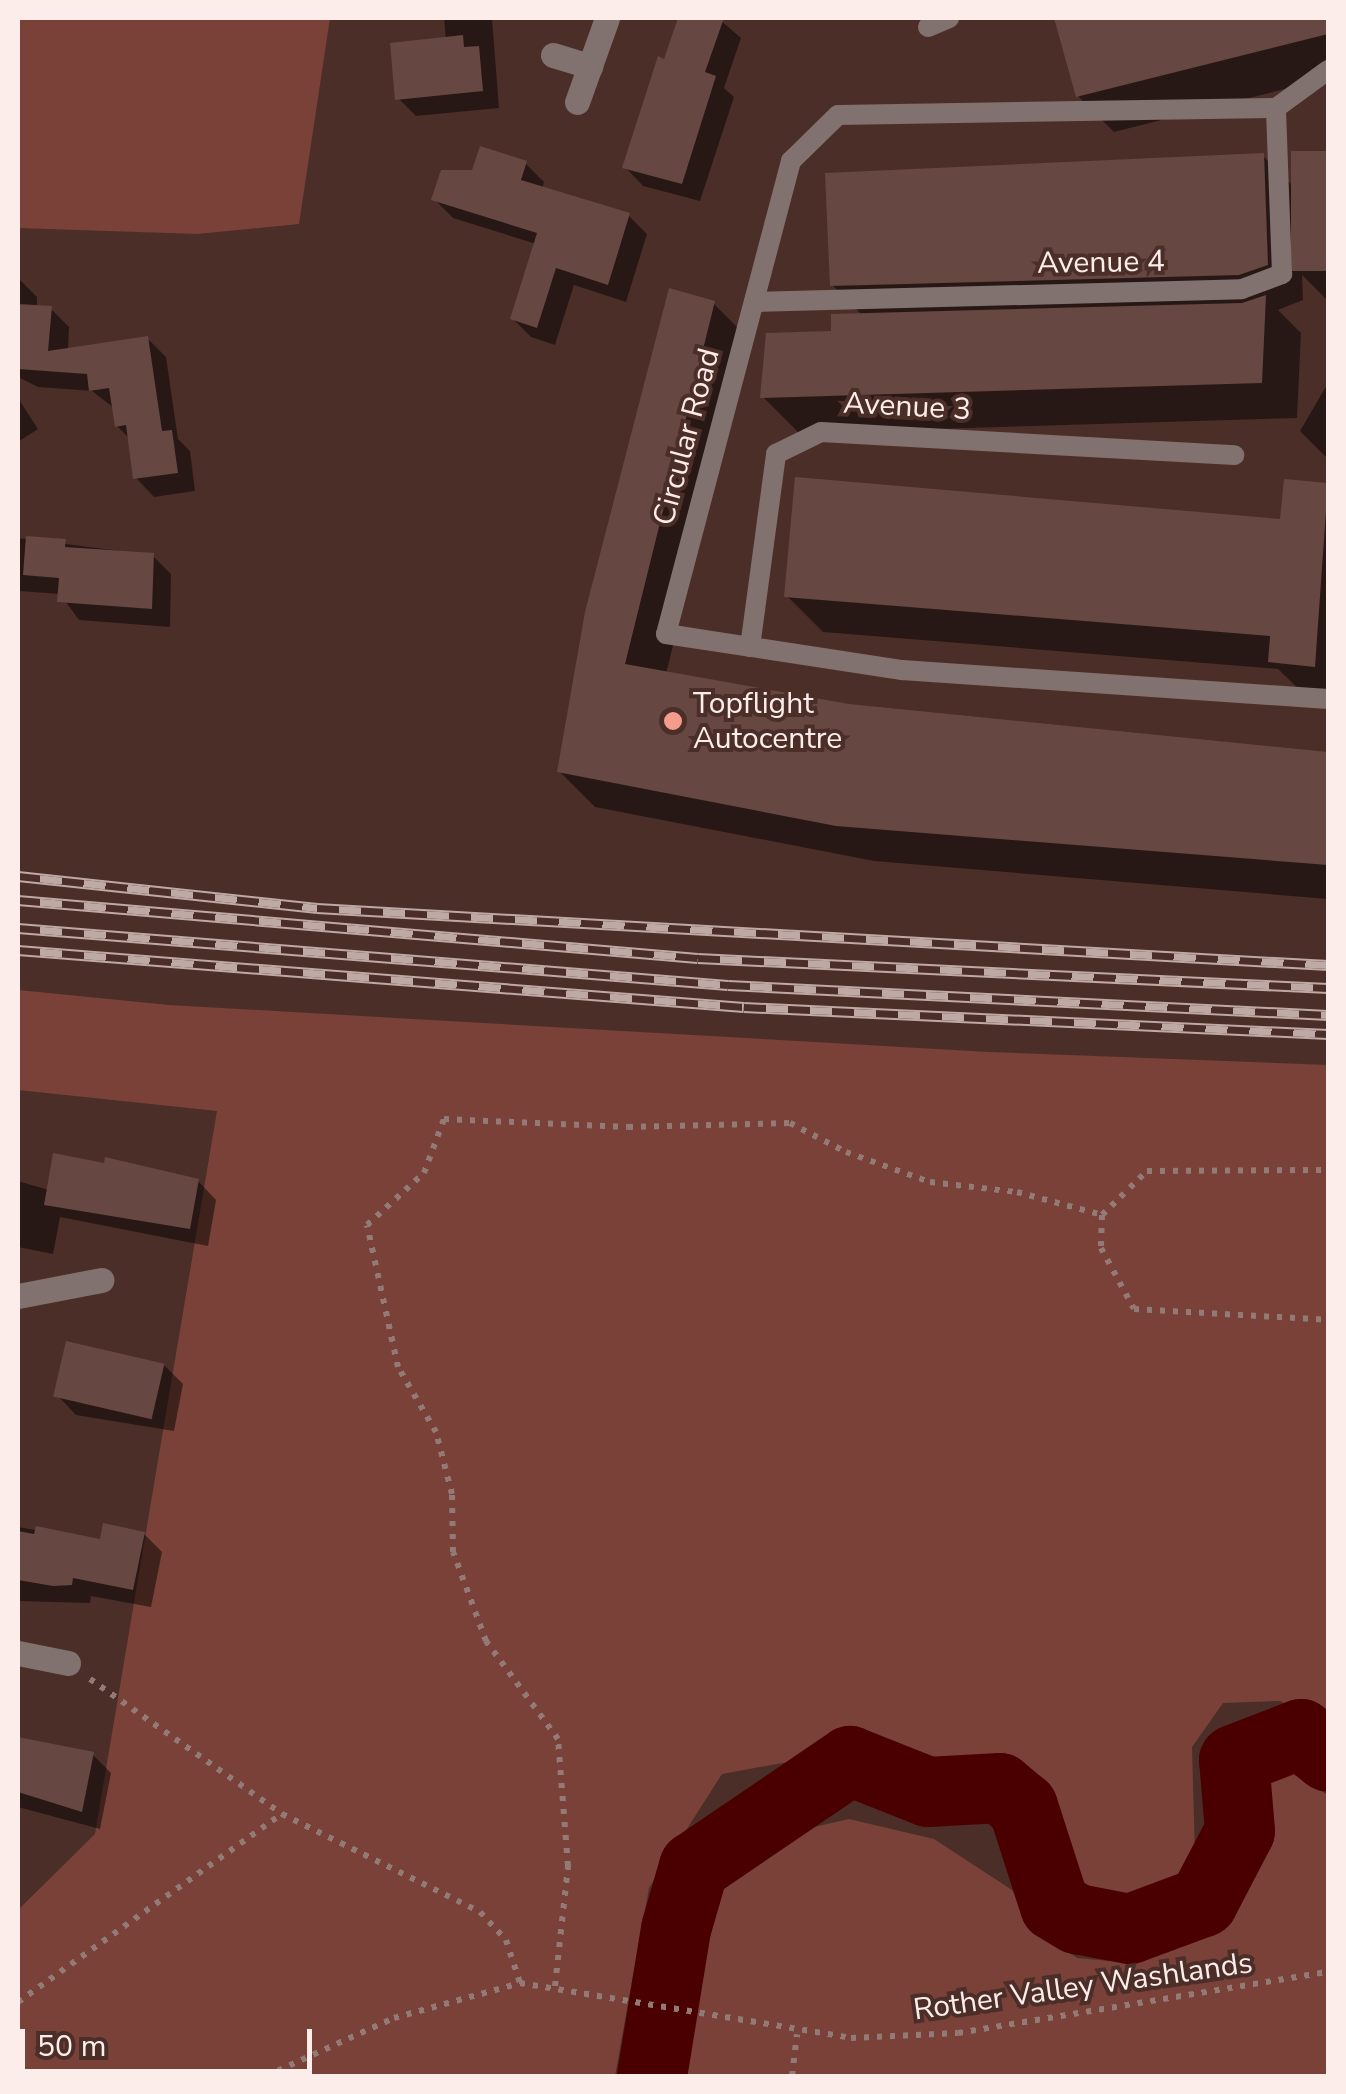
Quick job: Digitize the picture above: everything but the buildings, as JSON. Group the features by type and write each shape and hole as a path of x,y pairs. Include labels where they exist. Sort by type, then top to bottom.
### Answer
{"street":[{"path":"578,102 606,18"},
{"path":"553,54 590,66"},
{"path":"18,1296 101,1280"},
{"path":"18,1653 68,1663"}],"lane":[{"path":"928,27 949,18"},
{"path":"1276,108 1328,70"},
{"name":"Avenue 4","path":"754,302 1242,289 1282,274 1276,108"},
{"name":"Circular Road","path":"1276,108 838,116 791,161 666,634 902,670 1328,699"},
{"name":"Avenue 3","path":"750,647 776,454 821,432 1234,455"}],"path":[{"path":"555,1986 568,1866 558,1739 486,1641 453,1552 452,1494 436,1432 398,1366 368,1225 424,1173 444,1118 628,1127 790,1124 846,1152 930,1182 1017,1192 1102,1215"},
{"path":"1328,1170 1147,1171 1102,1215 1101,1248 1134,1310 1328,1320"},
{"path":"68,1663 282,1814 480,1912 506,1940 520,1983"},
{"path":"18,2002 282,1814"},
{"name":"Rother Valley Washlands","path":"266,2076 394,2018 520,1983 555,1986 797,2034 958,2033 1328,1972"},
{"path":"792,2076 797,2034"}],"shaded area":[{"path":"18,18 330,18 299,224 197,234 18,228"},
{"path":"18,990 169,1005 989,1052 1328,1065 1328,1727 1280,1701 1223,1703 1192,1747 1195,1855 1179,1885 1122,1896 1084,1886 1051,1840 1042,1794 897,1766 853,1750 722,1774 649,1888 615,2076 18,2076 18,1910 95,1834 217,1111 18,1090"},
{"path":"1286,1770 1328,1795 1328,2076 672,2076 715,1884 771,1837 849,1819 934,1839 1012,1890 1032,1927 1077,1958 1121,1962 1216,1918 1254,1844 1254,1786 1260,1776"}],"waterway":[{"path":"652,2076 676,1929 694,1867 850,1761 928,1792 1000,1788 1023,1807 1055,1906 1077,1919 1130,1929 1203,1902 1240,1831 1234,1760 1301,1734 1328,1757"}],"railway":[{"path":"18,876 317,908 1328,965"},
{"path":"18,900 698,958 1328,988"},
{"path":"18,928 728,985 1328,1015"},
{"path":"18,950 744,1007 1328,1034"}],"place":[{"name":"Topflight Autocentre","path":"673,721"}]}
